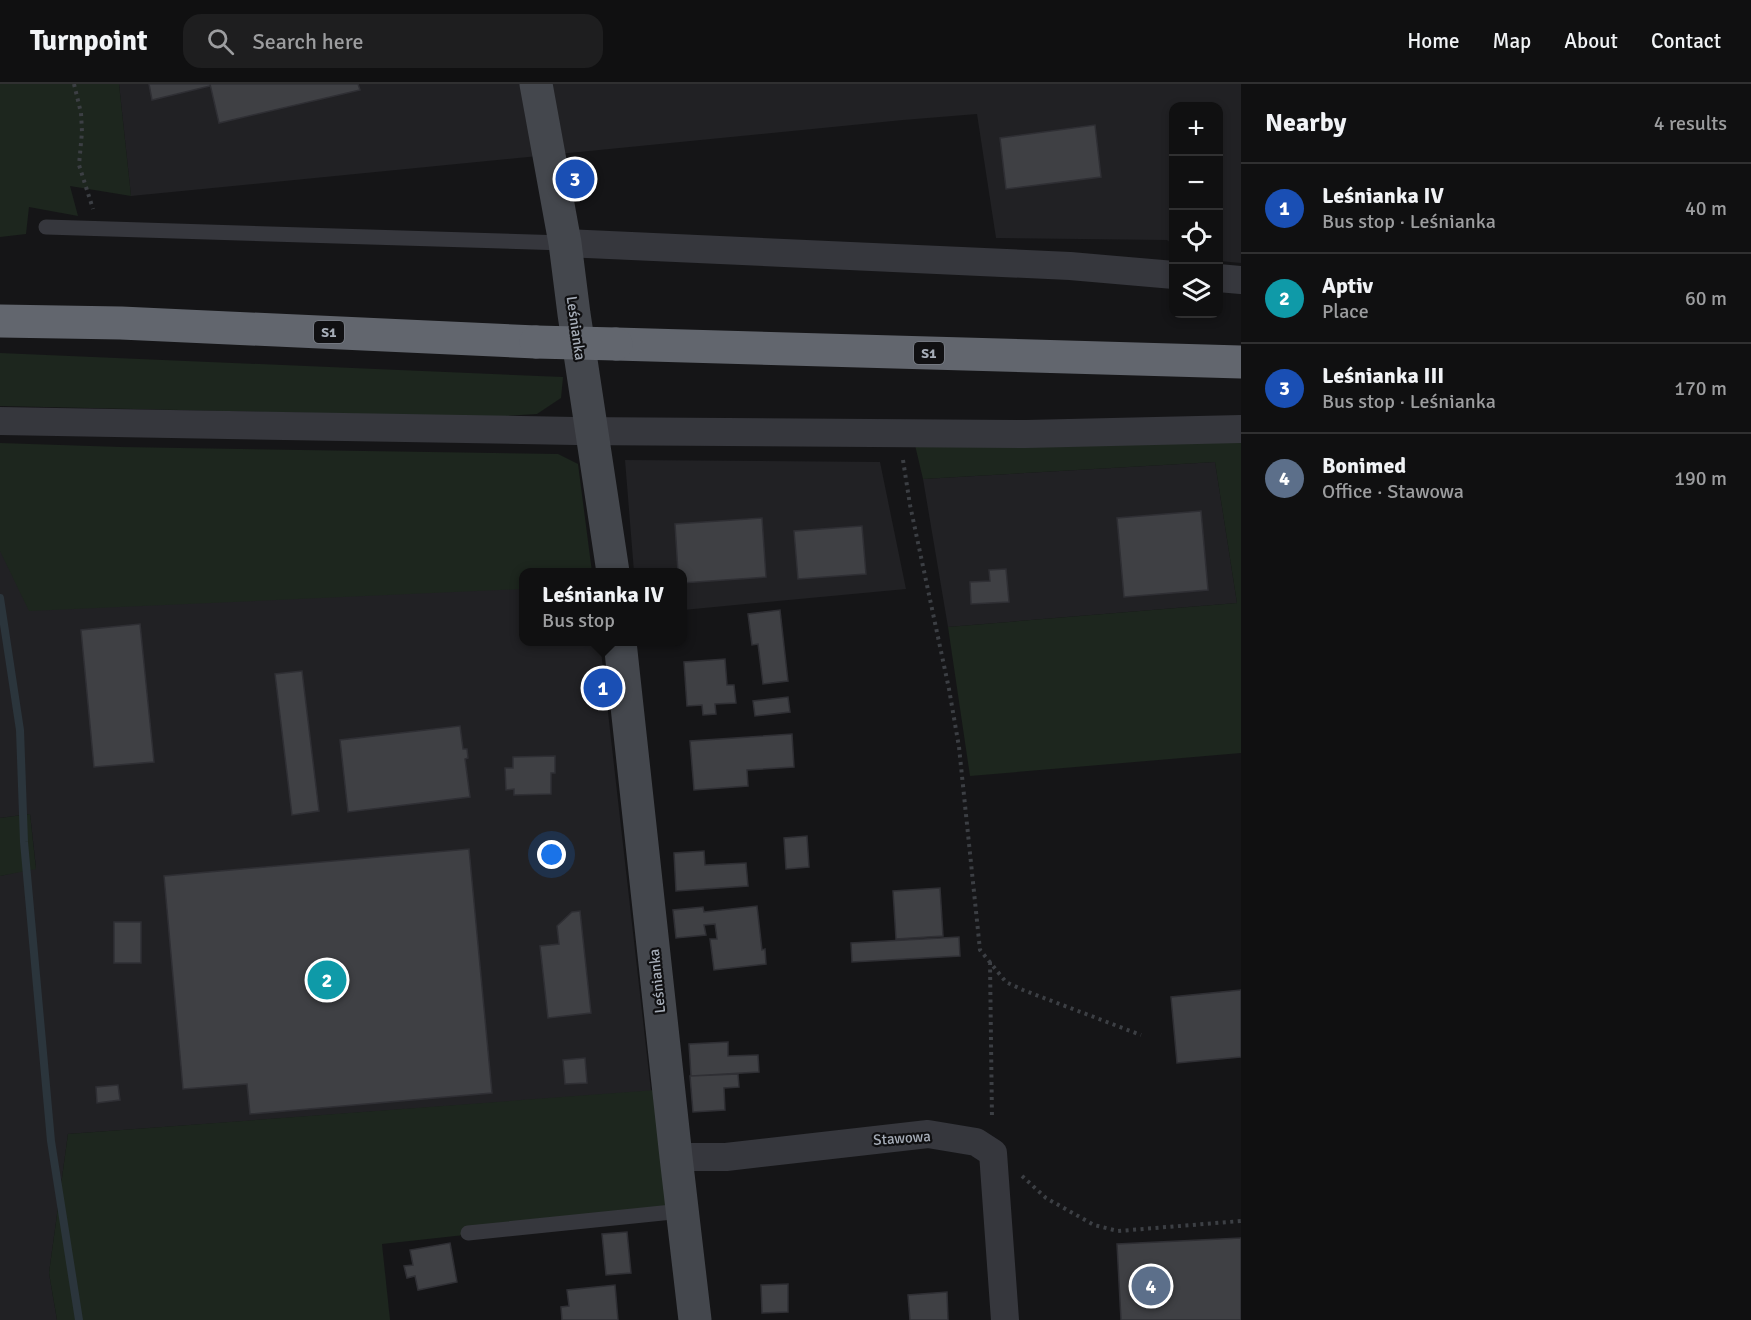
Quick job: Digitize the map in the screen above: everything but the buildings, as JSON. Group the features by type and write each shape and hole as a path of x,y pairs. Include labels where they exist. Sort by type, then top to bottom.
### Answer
{"highway":[{"name":"S1","path":"0,309 121,323"},
{"name":"S1","path":"0,321 121,323 536,342 1241,362"}],"street":[{"name":"Leśnianka","path":"536,84 565,243 612,568"},
{"path":"565,243 1036,264 1169,275"},
{"path":"1223,278 1241,279"},
{"path":"0,421 591,431 1026,434 1241,429"},
{"name":"Leśnianka","path":"620,646 695,1320"},
{"name":"Stawowa","path":"676,1157 726,1157 928,1134 976,1142 993,1153"},
{"path":"993,1153 1005,1320"}],"lane":[{"path":"46,227 565,243"},
{"path":"468,1233 682,1211"}],"path":[{"path":"74,84 81,113 79,165 92,208 107,229"},
{"path":"899,432 910,505 950,689 959,747 980,950 1006,982 1141,1035"},
{"path":"990,962 993,1153 1010,1164 1046,1198 1094,1225 1118,1231 1241,1221"}],"shaded area":[{"path":"0,84 119,84 131,196 70,186 78,216 29,207 26,234 0,237"},
{"path":"119,84 1241,84 1241,263 1223,261 1223,102 1169,102 1169,242 996,238 977,114 131,196"},
{"path":"0,353 563,377 561,398 537,414 489,417 0,406"},
{"path":"1241,436 1241,753 970,776 948,627 1237,603 1215,462 923,479 915,445"},
{"path":"0,443 558,454 578,464 591,568 519,568 519,589 29,611 0,551"},
{"path":"625,460 880,462 906,589 687,610 687,568 634,568"},
{"path":"1215,462 1237,603 948,627 923,479"},
{"path":"0,551 519,589 519,646 600,646 651,1091 68,1134 49,1273 57,1320 0,1320 0,876 36,868 30,814 0,818"},
{"path":"30,814 36,869 0,876 0,818"},
{"path":"669,1089 682,1211 382,1244 390,1320 57,1320 49,1273 68,1134"}],"waterway":[{"path":"0,598 20,730 24,842 51,1141 79,1320"}],"place":[{"name":"Leśnianka III","path":"575,179"},
{"name":"Leśnianka IV","path":"603,688"},
{"name":"Aptiv","path":"327,980"},
{"name":"Bonimed","path":"1151,1286"}]}
